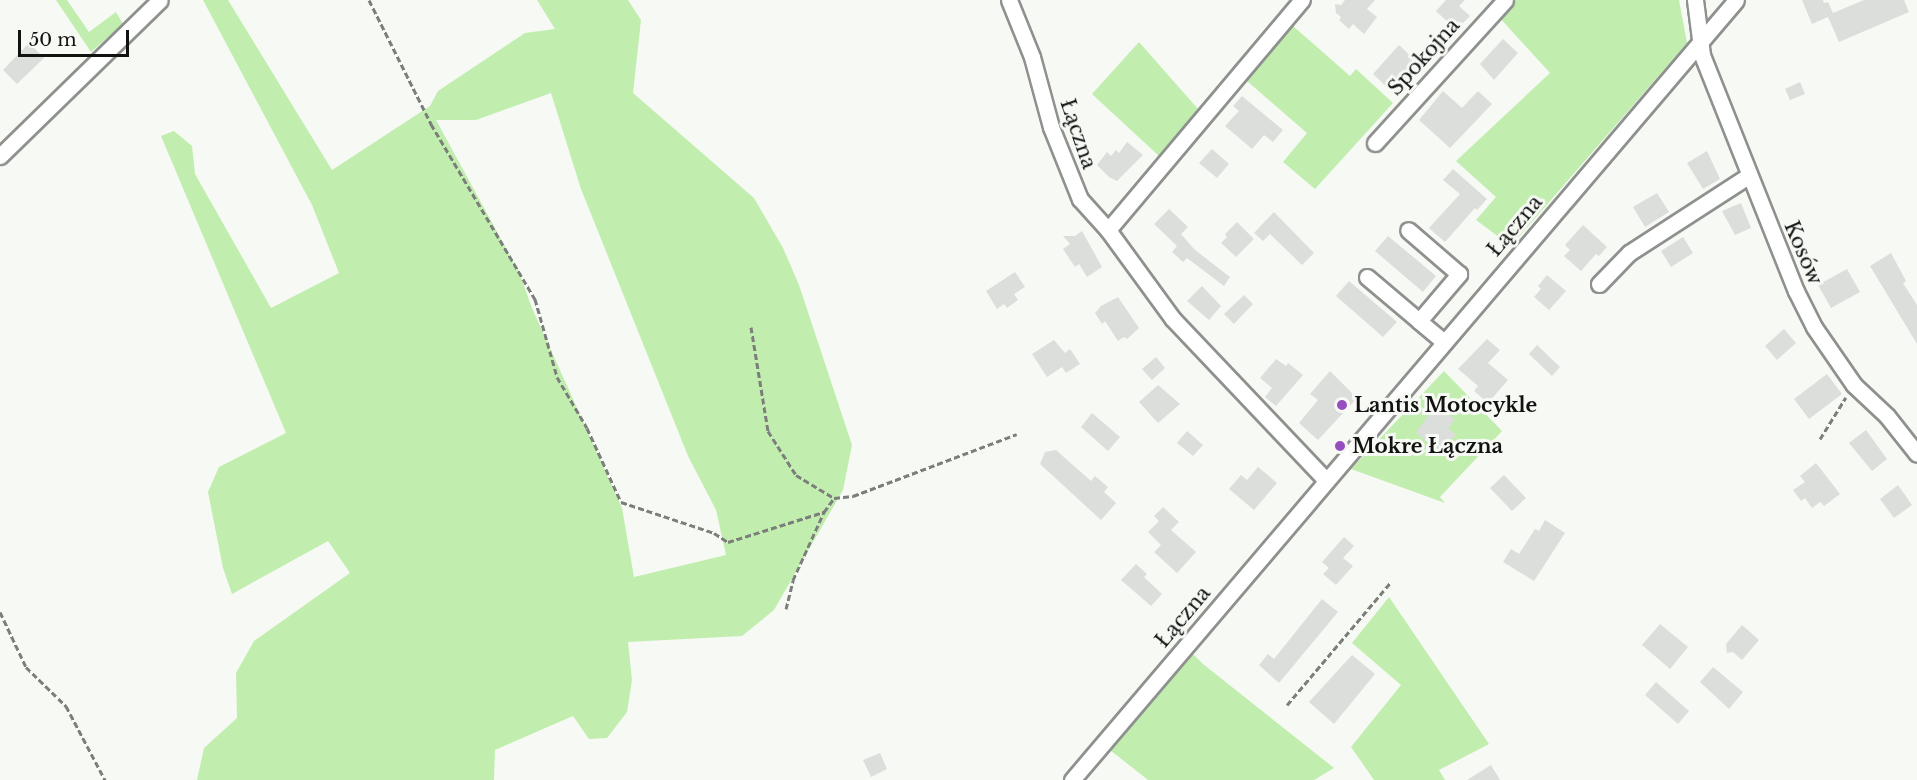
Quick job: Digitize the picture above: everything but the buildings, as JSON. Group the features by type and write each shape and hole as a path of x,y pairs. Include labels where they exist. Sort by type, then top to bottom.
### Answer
{"street":[{"path":"0,156 160,0"},
{"name":"Łączna","path":"1009,0 1032,57 1051,126 1080,198 1108,230 1173,320 1263,417 1326,480"},
{"path":"1108,230 1302,0"},
{"name":"Spokojna","path":"1375,143 1504,0"},
{"name":"Kosów","path":"1695,0 1702,55 1748,176 1796,291 1814,327 1854,385 1887,416 1917,454"},
{"name":"Łączna","path":"1072,780 1736,0"},
{"path":"1599,284 1629,253 1748,176"},
{"path":"1408,230 1459,274 1419,321"},
{"path":"1367,277 1444,342"}],"path":[{"path":"369,0 431,124 535,299 557,377 587,428 621,502 714,533 728,542 824,512"},
{"path":"751,327 768,431 796,476 834,498 853,496 1017,434"},
{"path":"1820,439 1854,385"},
{"path":"786,609 793,580 824,512 834,498"},
{"path":"1287,705 1390,583"},
{"path":"0,612 26,667 66,706 105,780"}],"green space":[{"path":"56,0 67,0 89,32 116,12 123,24 91,52"},
{"path":"203,0 228,0 332,170 430,106 438,91 525,33 555,29 537,0 628,0 641,20 633,93 754,198 783,248 799,285 852,445 843,490 774,610 742,636 628,642 632,680 627,712 607,738 589,739 573,716 495,750 494,780 197,780 204,748 237,718 236,673 254,641 350,573 328,541 232,594 223,568 208,492 219,467 286,433 161,136 174,131 192,146 195,174 271,308 339,273 312,205","holes":["551,93 581,189 688,456 716,510 726,555 634,577 622,508 532,308 519,272 436,120 476,120"]},
{"path":"1514,0 1679,0 1687,43 1511,246 1476,220 1496,197 1456,161 1550,73 1499,17"},
{"path":"1293,26 1350,76 1356,69 1393,103 1315,189 1283,162 1307,133 1247,81"},
{"path":"1139,42 1198,109 1159,156 1092,94"},
{"path":"1444,371 1502,431 1440,497 1445,503 1351,469"},
{"path":"1389,597 1489,744 1439,770 1445,780 1374,780 1351,747 1401,685 1352,643"},
{"path":"1192,653 1334,768 1314,780 1148,780 1110,750"}],"place":[{"name":"Lantis Motocykle","path":"1342,405"},
{"name":"Mokre Łączna","path":"1340,446"}]}
